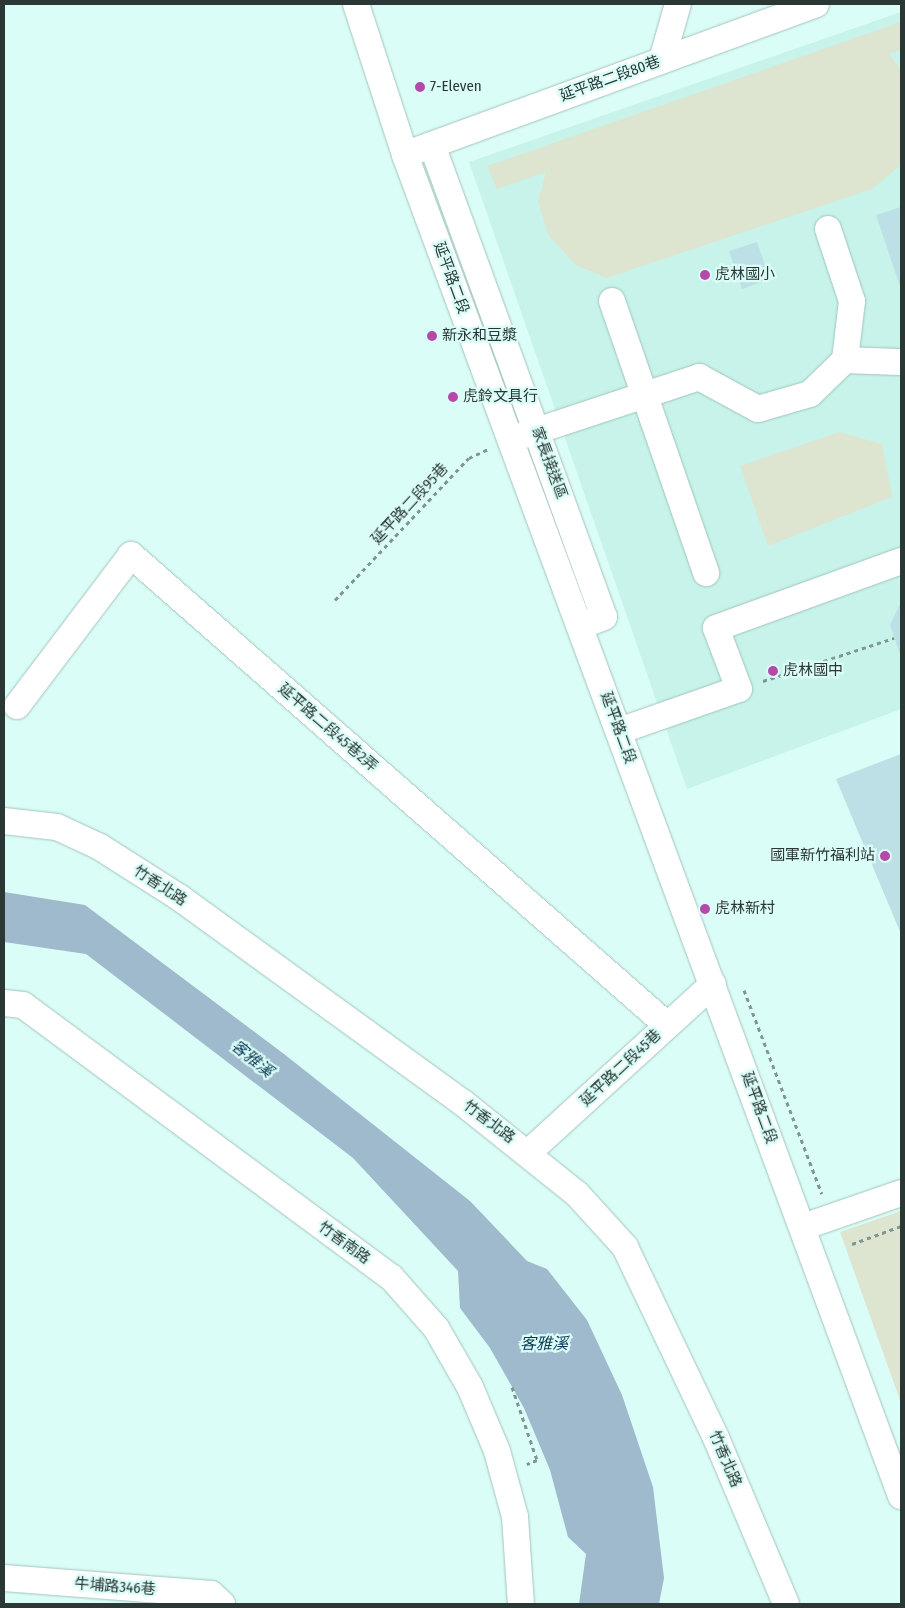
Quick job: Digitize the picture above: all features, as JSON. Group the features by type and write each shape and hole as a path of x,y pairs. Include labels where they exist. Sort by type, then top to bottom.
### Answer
{"street":[{"name":"延平路二段","path":"356,4 405,154 886,1450 901,1496"},
{"path":"662,60 678,4"},
{"name":"延平路二段80巷","path":"405,154 816,4"},
{"name":"家長接送區","path":"432,145 604,618 581,626"},
{"path":"511,439 699,378 758,409 810,394 845,360 852,301 828,230"},
{"path":"612,301 706,573"},
{"path":"845,360 900,362"},
{"name":"延平路二段45巷2弄","path":"17,706 131,555 667,1025"},
{"path":"619,731 739,690 716,628 901,561"},
{"name":"竹香北路","path":"4,821 57,827 100,847 180,898 529,1152 578,1194 626,1247 680,1359 786,1604"},
{"name":"延平路二段45巷","path":"529,1152 713,984"},
{"name":"竹香南路","path":"4,1003 23,1005 391,1277 436,1328 470,1387 502,1471 514,1518 521,1604"},
{"path":"803,1227 901,1194"},
{"name":"牛埔路346巷","path":"4,1578 211,1594 222,1604"}],"path":[{"name":"延平路二段95巷","path":"335,600 469,458 511,439"},
{"path":"739,690 894,638"},
{"path":"852,1244 901,1226"},
{"path":"502,1471 537,1460 512,1387"}],"shaded area":[{"name":"虎林國小","path":"901,12 901,709 687,789 469,162"},
{"path":"901,22 901,50 889,54 901,70 901,165 872,189 607,278 576,265 548,235 538,202 546,172 497,189 487,166"},
{"path":"839,432 882,444 892,497 768,546 740,466"},
{"path":"901,1211 901,1403 840,1232"}],"water":[{"name":"客雅溪","path":"4,892 85,905 284,1054 470,1201 527,1261 547,1269 587,1320 622,1395 653,1487 664,1578 659,1604 579,1604 586,1554 568,1537 550,1470 524,1408 490,1348 460,1308 458,1271 353,1158 86,954 4,942"}],"building":[{"path":"901,207 901,289 876,215"},
{"path":"757,242 770,279 742,289 729,251"},
{"path":"901,602 901,657 890,625"},
{"name":"國軍新竹福利站","path":"901,754 901,934 836,779"}],"place":[{"name":"7-Eleven","path":"420,87"},
{"name":"虎林國小","path":"705,275"},
{"name":"新永和豆漿","path":"432,336"},
{"name":"虎鈴文具行","path":"453,397"},
{"name":"虎林國中","path":"773,671"},
{"name":"國軍新竹福利站","path":"885,856"},
{"name":"虎林新村","path":"705,909"}]}
